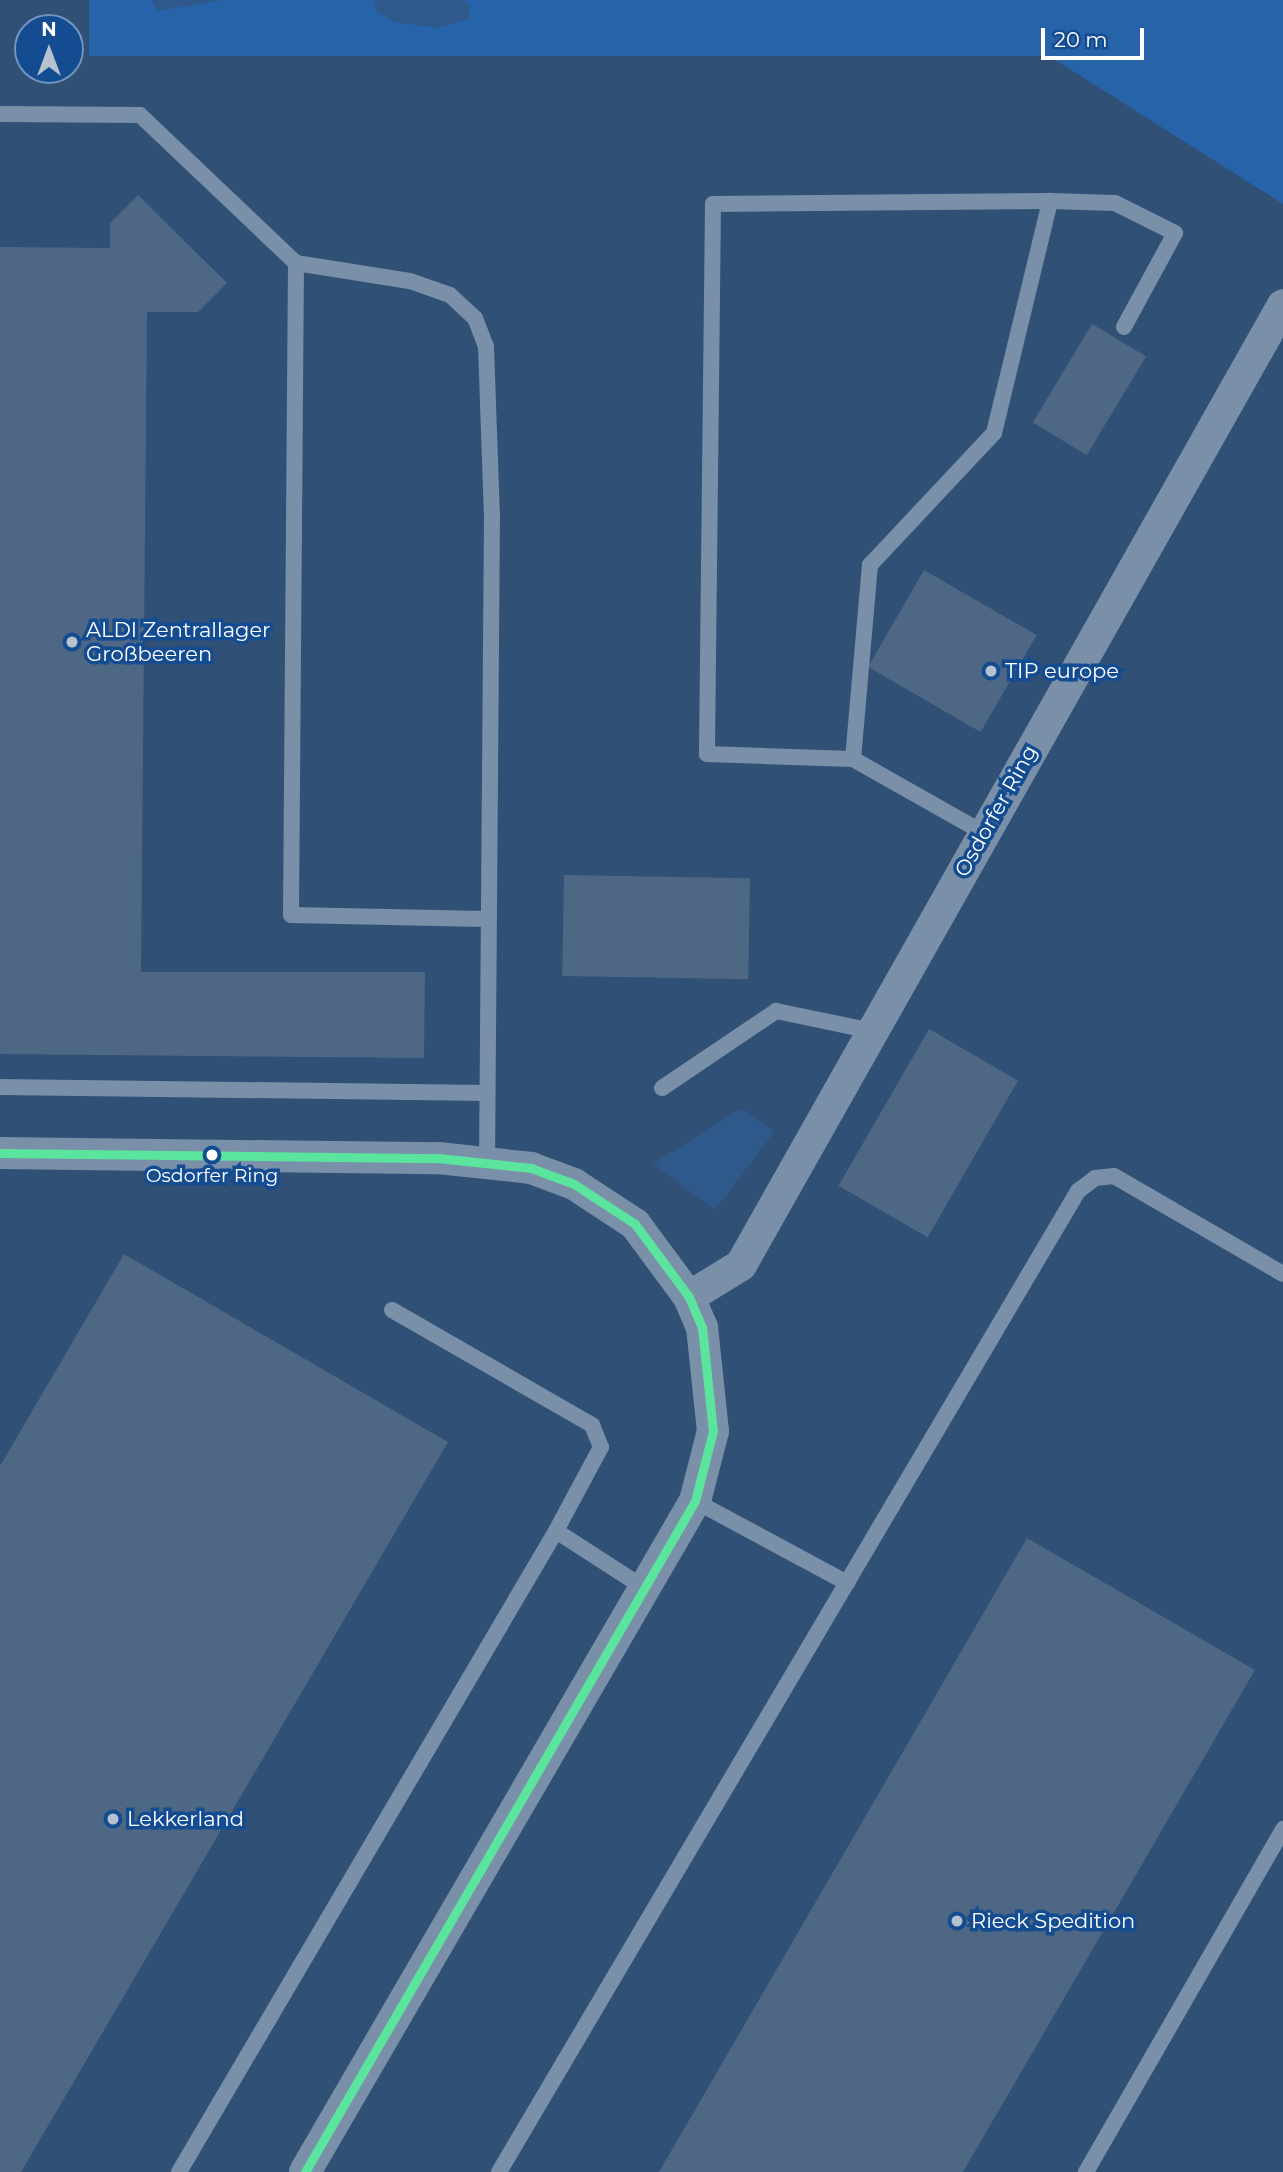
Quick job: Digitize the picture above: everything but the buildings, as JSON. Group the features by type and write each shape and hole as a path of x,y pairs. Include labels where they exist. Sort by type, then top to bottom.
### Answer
{"street":[{"name":"Osdorfer Ring","path":"690,1297 741,1265 1283,305"},
{"path":"0,1153 487,1161 531,1168 610,1203 658,1249 690,1297 714,1396 713,1431 695,1501 305,2172"}],"lane":[{"path":"0,114 140,116 296,263 410,281 450,295 475,318 486,346 492,514 486,919 487,1161"},
{"path":"853,759 870,565 995,433 1050,201"},
{"path":"984,833 853,759 707,754 713,204 1050,201 1115,203 1175,233 1124,327"},
{"path":"296,263 291,915 486,919"},
{"path":"662,1088 776,1011 873,1031"},
{"path":"0,1087 487,1093"},
{"path":"499,2172 1078,1191 1095,1178 1114,1176 1283,1274"},
{"path":"179,2172 556,1531 601,1447 592,1425 392,1310"},
{"path":"695,1501 847,1583"},
{"path":"556,1531 646,1589"},
{"path":"1086,2172 1283,1829"}],"shaded area":[{"path":"89,0 1283,0 1283,204 1049,56 89,56"},
{"path":"152,0 222,0 157,11"},
{"path":"373,0 463,0 470,4 468,19 437,28 395,22 377,12"},
{"path":"741,1108 775,1131 715,1210 653,1164"}],"transit line":[{"path":"0,1153 438,1158 531,1168 574,1184 635,1224 689,1297 702,1327 713,1431 695,1501 305,2172"}],"place":[{"name":"ALDI Zentrallager Großbeeren","path":"72,642"},
{"name":"TIP europe","path":"991,671"},
{"name":"Osdorfer Ring","path":"212,1155"},
{"name":"Lekkerland","path":"113,1819"},
{"name":"Rieck Spedition","path":"957,1921"}]}
